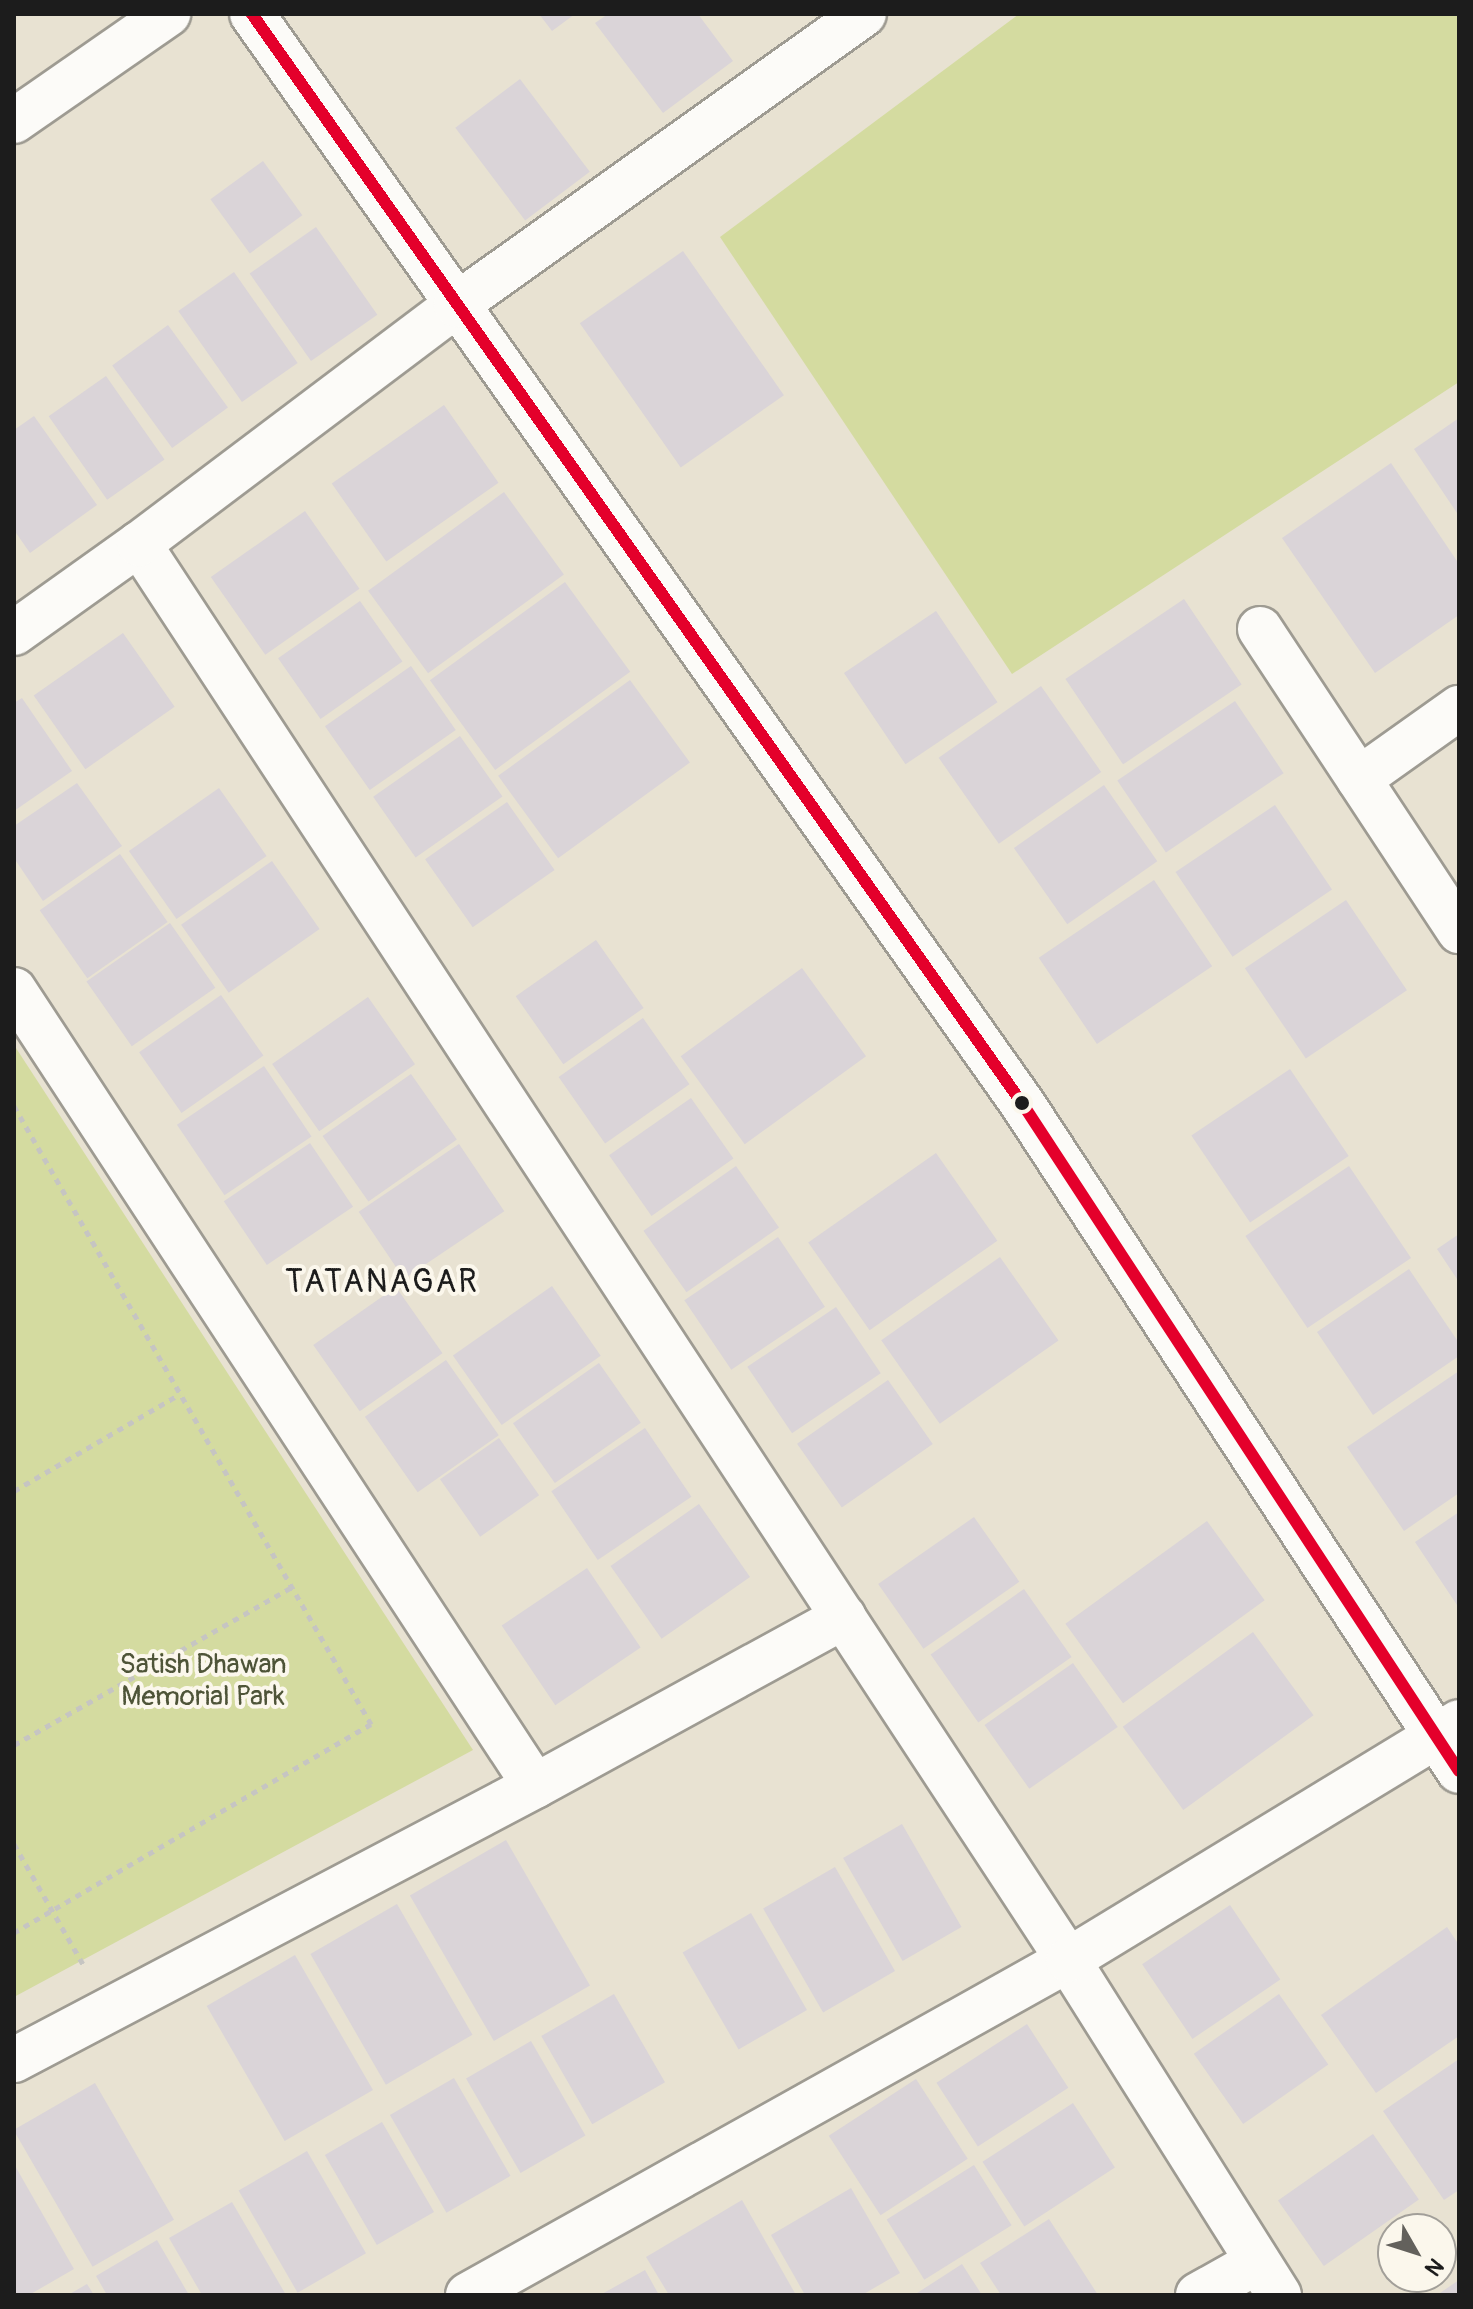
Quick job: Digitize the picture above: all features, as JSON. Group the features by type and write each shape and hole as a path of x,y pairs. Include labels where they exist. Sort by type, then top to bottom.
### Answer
{"street":[{"path":"14,121 168,14"},
{"path":"252,14 1022,1103 1452,1743 468,2295"},
{"path":"14,633 139,544 456,305 864,14"},
{"path":"139,544 1068,1960 1268,2279 1198,2295"},
{"path":"1260,629 1459,931"},
{"path":"1359,779 1459,708"},
{"path":"14,990 535,1786"},
{"path":"14,2060 535,1786 844,1617"}],"path":[{"path":"14,1106 371,1724 14,1933"},
{"path":"14,1491 180,1394"},
{"path":"14,1745 292,1587"},
{"path":"14,1844 110,2010"}],"green space":[{"path":"1019,14 1459,14 1459,382 1012,674 720,237"},
{"name":"Satish Dhawan Memorial Park","path":"14,1045 473,1750 14,1997"}],"building":[{"path":"539,14 575,14 552,31"},
{"path":"608,14 698,14 733,61 663,113 595,23"},
{"path":"520,79 590,172 525,220 455,128"},
{"path":"263,161 302,215 250,253 210,199"},
{"path":"316,227 377,315 311,361 250,273"},
{"path":"683,251 784,395 681,467 580,323"},
{"path":"234,272 298,363 242,402 178,311"},
{"path":"168,325 228,408 172,448 112,366"},
{"path":"106,376 165,460 107,500 49,416"},
{"path":"444,405 498,483 386,561 332,484"},
{"path":"34,416 97,505 30,553 14,530 14,430"},
{"path":"1459,418 1459,516 1414,449"},
{"path":"1391,463 1459,564 1459,615 1375,673 1282,538"},
{"path":"504,492 564,575 428,673 368,591"},
{"path":"305,511 359,589 265,655 211,577"},
{"path":"565,582 630,672 495,770 430,680"},
{"path":"1184,599 1242,684 1123,764 1065,679"},
{"path":"360,601 402,662 321,719 278,658"},
{"path":"936,611 998,702 905,764 844,673"},
{"path":"123,633 175,707 85,769 34,696"},
{"path":"411,666 456,730 370,790 325,726"},
{"path":"630,680 690,763 558,858 498,776"},
{"path":"1041,686 1101,772 999,844 939,758"},
{"path":"22,698 72,771 14,811 14,703"},
{"path":"1235,701 1284,773 1166,853 1117,780"},
{"path":"460,736 502,797 416,857 373,797"},
{"path":"77,783 122,846 43,901 14,858 14,826"},
{"path":"1104,785 1157,861 1067,924 1014,848"},
{"path":"219,788 267,856 177,919 129,851"},
{"path":"507,802 555,870 473,927 425,859"},
{"path":"1275,805 1332,890 1233,957 1176,872"},
{"path":"120,854 168,922 87,978 40,910"},
{"path":"272,861 320,929 229,993 181,925"},
{"path":"1154,880 1212,966 1097,1044 1039,958"},
{"path":"1346,900 1407,990 1306,1059 1245,968"},
{"path":"170,923 215,988 132,1046 86,982"},
{"path":"596,940 644,1008 563,1064 516,996"},
{"path":"802,968 866,1056 745,1144 681,1056"},
{"path":"221,995 263,1056 182,1113 139,1052"},
{"path":"368,997 415,1064 319,1131 272,1064"},
{"path":"643,1018 689,1084 605,1143 559,1077"},
{"path":"264,1066 312,1136 224,1195 177,1125"},
{"path":"1290,1069 1349,1156 1250,1223 1191,1136"},
{"path":"411,1074 457,1140 368,1201 323,1136"},
{"path":"691,1098 733,1159 652,1216 609,1155"},
{"path":"310,1143 353,1207 267,1265 224,1201"},
{"path":"459,1144 504,1211 404,1279 359,1212"},
{"path":"936,1153 997,1241 870,1330 808,1242"},
{"path":"736,1166 779,1227 686,1292 643,1231"},
{"path":"1349,1166 1411,1258 1307,1328 1245,1236"},
{"path":"1459,1234 1459,1282 1437,1249"},
{"path":"778,1237 825,1307 731,1370 684,1300"},
{"path":"1000,1257 1059,1341 940,1424 881,1340"},
{"path":"1409,1269 1459,1343 1459,1356 1373,1415 1317,1332"},
{"path":"552,1286 601,1356 502,1425 453,1355"},
{"path":"396,1287 442,1353 360,1411 313,1345"},
{"path":"836,1307 881,1373 792,1433 747,1367"},
{"path":"446,1360 499,1435 418,1492 365,1417"},
{"path":"599,1363 641,1423 555,1483 513,1423"},
{"path":"1459,1371 1459,1493 1404,1531 1347,1447"},
{"path":"888,1380 933,1444 842,1508 797,1444"},
{"path":"645,1428 691,1497 598,1560 551,1491"},
{"path":"499,1438 539,1495 480,1537 440,1479"},
{"path":"699,1504 750,1577 662,1639 611,1566"},
{"path":"1459,1512 1459,1608 1415,1542"},
{"path":"974,1517 1019,1582 923,1649 878,1584"},
{"path":"1207,1521 1265,1600 1123,1703 1065,1624"},
{"path":"587,1568 641,1648 555,1705 502,1626"},
{"path":"1024,1589 1072,1657 978,1722 931,1654"},
{"path":"1253,1632 1314,1715 1183,1810 1123,1727"},
{"path":"1073,1663 1118,1727 1029,1789 985,1725"},
{"path":"902,1824 962,1927 903,1961 843,1858"},
{"path":"506,1840 590,1985 494,2041 410,1896"},
{"path":"835,1867 895,1971 823,2012 763,1908"},
{"path":"397,1904 472,2035 386,2085 310,1954"},
{"path":"1230,1905 1280,1980 1192,2039 1142,1964"},
{"path":"751,1913 807,2010 739,2049 683,1952"},
{"path":"1447,1927 1459,1945 1459,2036 1376,2093 1321,2015"},
{"path":"295,1955 373,2090 285,2141 207,2006"},
{"path":"614,1994 665,2082 592,2124 541,2036"},
{"path":"1279,1994 1328,2064 1243,2124 1194,2054"},
{"path":"1027,2024 1068,2088 978,2147 936,2083"},
{"path":"531,2041 586,2135 521,2173 466,2078"},
{"path":"1459,2059 1459,2190 1444,2200 1383,2111"},
{"path":"454,2078 510,2176 446,2213 390,2115"},
{"path":"916,2079 968,2159 881,2215 829,2136"},
{"path":"95,2083 174,2220 93,2267 14,2130"},
{"path":"1073,2103 1115,2168 1024,2226 982,2162"},
{"path":"382,2122 434,2212 377,2245 325,2155"},
{"path":"1373,2134 1419,2200 1400,2213 1377,2213 1377,2229 1324,2266 1278,2201"},
{"path":"307,2151 366,2253 298,2293 239,2190"},
{"path":"14,2164 74,2269 29,2295 14,2295"},
{"path":"974,2165 1012,2225 924,2280 887,2220"},
{"path":"851,2188 900,2273 862,2295 805,2295 771,2235"},
{"path":"742,2200 796,2295 669,2295 646,2257"},
{"path":"232,2202 286,2295 202,2295 169,2238"},
{"path":"1049,2219 1098,2295 1001,2295 980,2263"},
{"path":"157,2240 189,2295 107,2295 96,2276"},
{"path":"962,2264 982,2295 914,2295"},
{"path":"645,2270 659,2295 600,2295"},
{"path":"1459,2280 1459,2295 1437,2295 1457,2293"},
{"path":"87,2284 94,2295 68,2295"}],"transit line":[{"path":"252,14 1022,1103 1459,1771"}],"district":[{"name":"TATANAGAR","path":"382,1282"}]}
